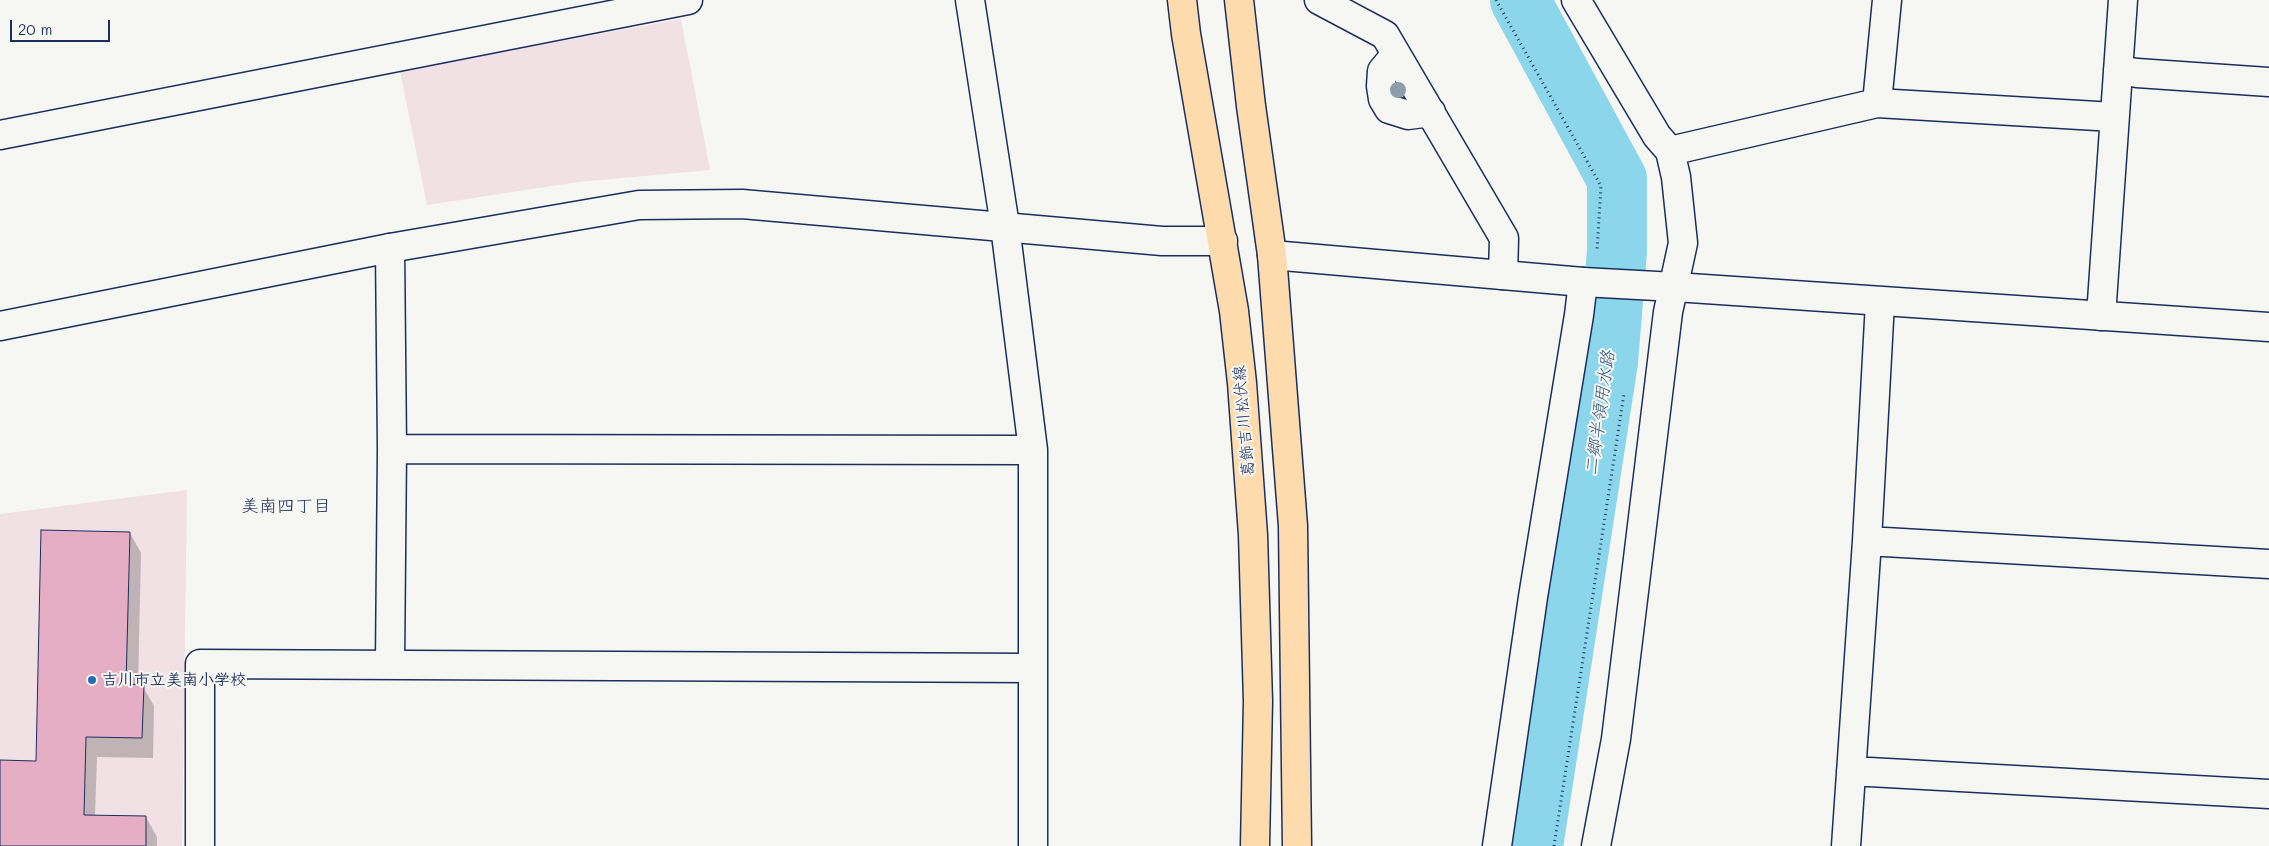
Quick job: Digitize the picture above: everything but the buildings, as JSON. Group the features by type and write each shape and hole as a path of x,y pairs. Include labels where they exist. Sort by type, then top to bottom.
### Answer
{"main road":[{"name":"葛飾吉川松伏線","path":"1182,0 1186,34 1223,241 1236,329 1254,535 1258,701 1255,846"},
{"path":"1239,0 1250,106 1272,255 1293,526 1297,846"}],"street":[{"path":"0,135 688,0"},
{"path":"970,0 1005,226 1033,450 1033,846"},
{"path":"1319,0 1385,35 1504,238 1503,275"},
{"path":"1576,0 1658,136 1670,151 1676,177 1683,243 1668,312 1616,739 1596,846"},
{"path":"1877,103 1887,0"},
{"path":"2101,316 2123,0"},
{"path":"2118,70 2136,73 2269,82"},
{"path":"1670,151 1877,103 2114,117"},
{"path":"0,326 390,248 639,205 742,204 1162,241 1223,241"},
{"path":"390,248 392,449 390,664"},
{"path":"1272,255 1592,283 2269,327"},
{"path":"1497,846 1533,597 1579,315 1592,283"},
{"path":"1846,846 1867,541 1880,302"},
{"path":"392,449 1033,450"},
{"path":"1867,541 2269,564"},
{"path":"200,846 200,664 1032,668"},
{"path":"1851,771 2269,794"}],"path":[{"path":"1554,846 1625,389"}],"shaded area":[{"path":"681,19 710,170 578,182 427,205 400,71"},
{"name":"吉川市立美南小学校","path":"187,490 182,846 0,846 0,514"}],"waterway":[{"name":"二郷半領用水路","path":"1520,0 1617,179 1617,251 1608,362 1533,846"}],"place":[{"name":"吉川市立美南小学校","path":"92,680"}],"district":[{"name":"美南四丁目","path":"286,506"}]}
